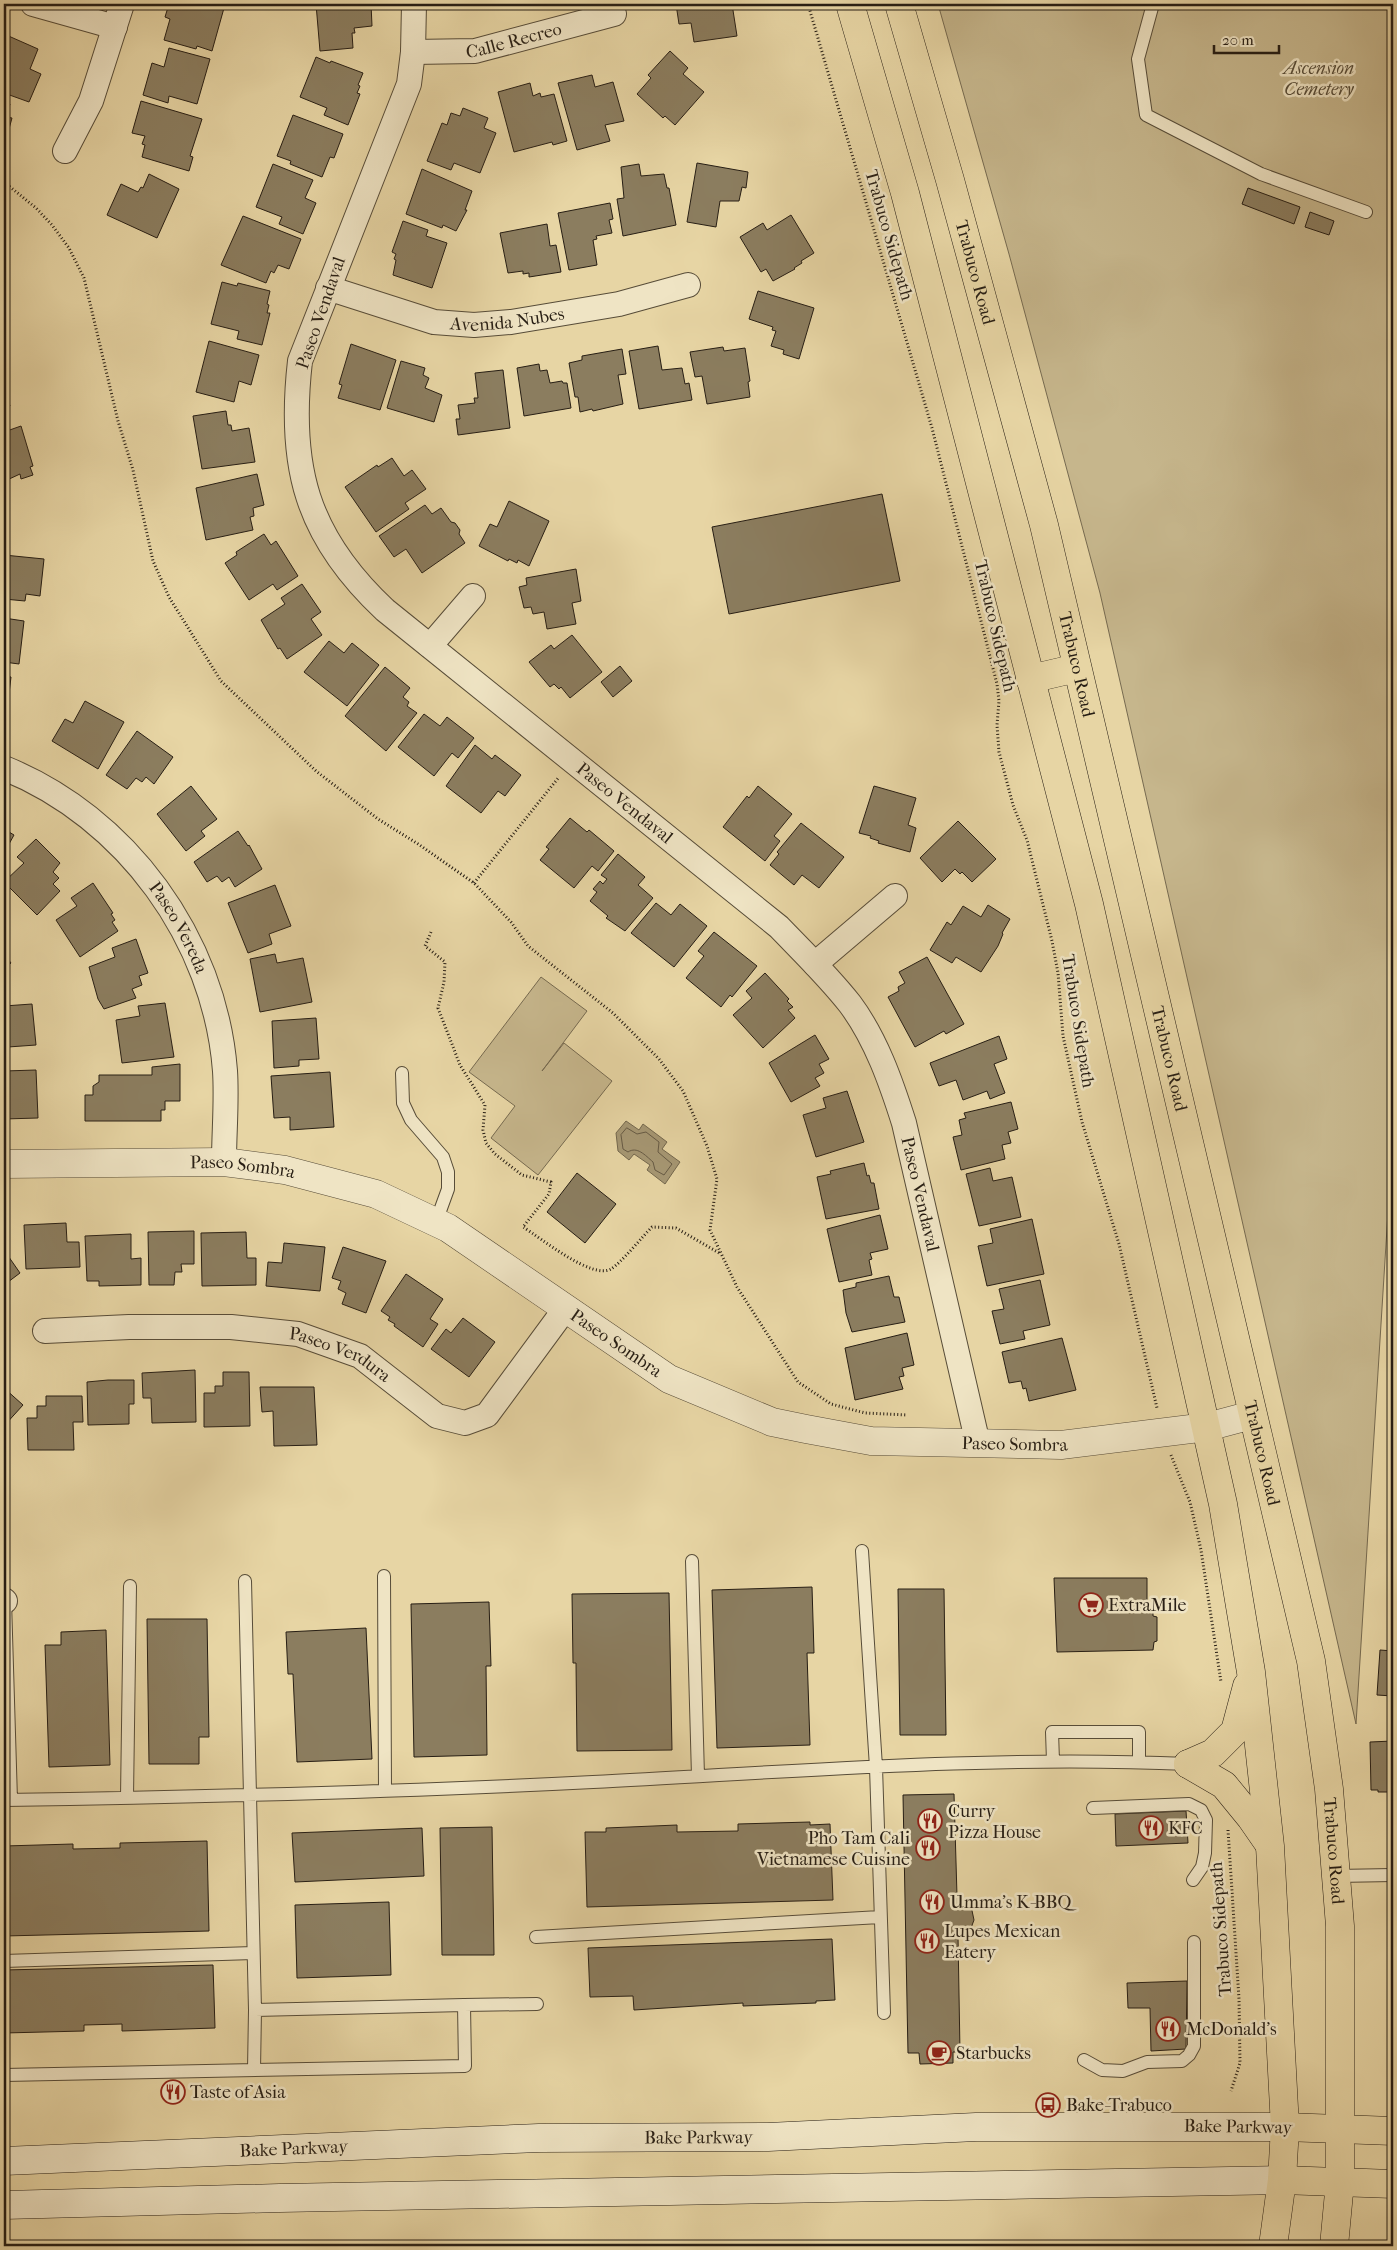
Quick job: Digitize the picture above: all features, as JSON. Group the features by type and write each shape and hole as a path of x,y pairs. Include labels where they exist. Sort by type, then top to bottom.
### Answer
{"main road":[{"path":"850,4 905,193 1089,904 1223,1504 1251,1672 1270,1846 1285,2127 1282,2180 1273,2246"},
{"name":"Trabuco Road","path":"899,4 950,180 1044,525 1311,1661 1328,1789 1340,1926 1340,2182 1334,2246"},
{"path":"1030,679 1077,668"},
{"name":"Paseo Sombra","path":"4,1164 224,1162 285,1170 376,1194 448,1228 669,1379 772,1422 871,1441 1061,1445 1207,1427 1252,1414"},
{"path":"1188,1764 1213,1753 1235,1730 1251,1672"},
{"path":"1188,1764 1224,1785 1251,1818 1270,1846"},
{"name":"Bake Parkway","path":"4,2161 540,2138 768,2137 976,2127 1285,2127 1393,2131"},
{"path":"4,2205 317,2197 1282,2180 1393,2184"}],"street":[{"path":"33,4 115,27"},
{"path":"65,151 91,101 122,4"},
{"name":"Paseo Vendaval","path":"414,4 413,52 409,84 300,361 297,388 296,442 305,487 312,510 333,552 348,572 385,610 779,927 815,964 850,1005 874,1044 892,1085 904,1123 978,1444"},
{"name":"Calle Recreo","path":"413,52 475,51 614,14"},
{"name":"Avenida Nubes","path":"328,288 434,322 474,325 511,322 619,304 688,285"},
{"path":"430,646 473,596"},
{"name":"Paseo Vereda","path":"4,768 30,778 70,803 100,827 152,881 173,911 200,965 216,1023 224,1071 224,1162"},
{"path":"815,964 895,896"},
{"name":"Paseo Verdura","path":"45,1330 129,1327 231,1327 298,1334 360,1356 437,1416 465,1423 487,1415 564,1309"}],"lane":[{"path":"1153,4 1138,59 1146,115 1261,174 1366,212"},
{"path":"402,1073 402,1103 411,1120 443,1156 448,1172 448,1189 436,1222"},
{"path":"862,1551 876,1767 884,2013"},
{"path":"692,1561 698,1776"},
{"path":"384,1576 385,1790"},
{"path":"245,1581 255,2010 254,2070"},
{"path":"127,1797 130,1586"},
{"path":"4,1601 7,1800 385,1790 876,1767 1053,1761 1188,1764"},
{"path":"1053,1761 1052,1732 1139,1732 1139,1762"},
{"path":"1093,1808 1189,1804 1201,1810 1206,1820 1205,1853 1202,1867 1193,1880"},
{"path":"1336,1876 1393,1875"},
{"path":"536,1937 880,1917"},
{"path":"1084,2060 1102,2070 1123,2071 1147,2062 1182,2061 1189,2055 1194,2046 1194,1942"},
{"path":"4,1962 253,1953"},
{"path":"255,2010 536,2004"},
{"path":"4,2075 465,2066 464,2005"}],"path":[{"name":"Trabuco Sidepath","path":"808,4 932,428 997,684 999,752 1013,805 1027,840 1052,941 1058,973 1063,1036 1082,1122 1119,1244 1156,1406"},
{"path":"4,182 36,208 52,225 69,248 84,278 153,562 169,597 221,680 316,771 378,819 474,883 512,922 528,946 612,1013 659,1059 683,1090 704,1138 717,1179 710,1230 737,1286 798,1382 831,1404 865,1413 913,1415"},
{"path":"474,883 572,761"},
{"path":"430,932 425,946 444,962 444,982 438,1008 460,1065 485,1105 483,1130 486,1143 495,1154 522,1176 551,1182 549,1194 523,1227 579,1263 598,1272 612,1269 652,1227 676,1228 721,1255"},
{"path":"1176,1469 1190,1502 1201,1550 1222,1690"},
{"name":"Trabuco Sidepath","path":"1228,1829 1236,1924 1240,2017 1240,2063 1231,2091"}],"green space":[{"name":"Ascension Cemetery","path":"938,4 1393,4 1393,1132 1356,1724 1100,593 1009,254"},
{"path":"541,977 587,1011 542,1071 564,1043 612,1081 538,1175 491,1138 515,1106 469,1072"}],"water":[{"path":"626,1121 639,1130 643,1124 667,1142 662,1149 680,1162 665,1184 647,1170 650,1165 634,1154 629,1160 618,1151 616,1133"}],"building":[{"path":"169,4 209,4 224,8 212,51 197,46 196,49 164,40 170,19 165,17"},
{"path":"316,4 371,4 372,26 354,28 355,33 352,33 353,48 320,51"},
{"path":"676,4 732,4 737,36 694,42 691,23 679,24"},
{"path":"4,34 38,49 30,69 41,74 29,102 4,93"},
{"path":"169,48 210,59 197,104 169,96 168,103 143,95 152,63 164,67"},
{"path":"670,51 688,68 683,74 704,92 675,125 665,116 663,118 637,94 651,78 648,75"},
{"path":"316,57 363,73 358,85 360,86 357,93 360,94 348,125 324,115 327,108 300,97"},
{"path":"592,75 595,87 613,82 624,121 605,125 610,141 577,150 558,83"},
{"path":"530,83 533,96 540,93 541,97 554,94 567,141 553,145 552,142 514,152 498,92"},
{"path":"141,101 202,119 190,156 193,157 189,171 142,157 145,145 142,144 145,136 132,133"},
{"path":"4,102 10,104 6,117 12,118 4,147"},
{"path":"463,108 488,118 484,128 496,133 480,173 454,163 451,170 427,161 442,123 447,125 451,113 460,116"},
{"path":"293,115 343,134 334,158 330,157 322,177 290,164 291,161 277,156"},
{"path":"697,163 748,172 746,188 742,187 739,201 720,201 716,227 687,222"},
{"path":"273,164 313,180 305,198 316,203 303,234 279,224 282,217 256,207"},
{"path":"639,164 641,176 664,174 667,188 669,188 676,225 623,236 617,199 624,198 621,167"},
{"path":"422,169 472,191 465,210 467,210 456,231 443,225 442,228 406,214"},
{"path":"149,174 179,189 157,238 107,215 121,184 138,192 141,187 143,188"},
{"path":"1248,188 1300,207 1294,224 1242,204"},
{"path":"610,203 613,219 609,220 612,233 596,236 597,239 593,240 597,265 569,270 558,213"},
{"path":"1310,212 1334,221 1329,235 1305,227"},
{"path":"791,215 814,253 801,261 802,263 795,269 773,281 766,269 761,272 740,237 763,223 767,230"},
{"path":"243,216 301,239 289,269 278,265 274,273 271,271 266,283 221,265"},
{"path":"403,221 428,230 426,236 447,243 432,288 393,275 396,254 392,252"},
{"path":"547,224 550,246 556,245 561,272 529,277 529,273 523,274 523,271 508,273 500,233"},
{"path":"222,282 237,286 238,283 270,291 267,313 270,313 262,345 237,339 239,331 211,324"},
{"path":"758,291 814,308 799,359 783,354 784,350 771,346 776,331 772,330 773,327 749,319"},
{"path":"209,341 259,355 251,385 239,381 234,402 196,392"},
{"path":"351,344 396,360 380,410 338,398 342,385 339,384"},
{"path":"658,346 662,370 682,368 685,384 689,383 692,400 639,409 629,351"},
{"path":"723,347 724,351 745,348 750,381 748,382 750,397 707,404 702,376 695,377 690,352"},
{"path":"622,349 626,374 618,375 623,404 580,412 578,397 575,397 569,363 582,360 582,356"},
{"path":"401,361 425,368 423,375 429,378 425,388 442,395 434,422 387,408"},
{"path":"539,364 540,371 547,370 550,383 562,381 567,383 571,408 524,416 517,368"},
{"path":"503,370 510,428 458,435 456,419 460,419 458,405 475,403 474,398 478,398 475,373"},
{"path":"4,387 10,406 4,408"},
{"path":"226,411 228,425 231,425 232,431 249,428 255,462 202,469 193,416"},
{"path":"21,426 33,466 30,467 33,475 21,479 20,474 7,480 6,478 4,479 4,432"},
{"path":"392,458 404,476 412,470 426,489 405,503 409,509 376,532 345,487 377,465 378,467"},
{"path":"257,474 264,505 253,508 254,516 250,517 253,530 206,540 196,488"},
{"path":"882,494 900,581 729,614 712,527"},
{"path":"509,501 549,521 529,566 518,560 517,563 509,559 508,561 479,546 490,524 497,527"},
{"path":"425,505 432,514 441,508 451,522 455,523 460,530 459,534 465,543 422,573 406,549 394,557 379,536"},
{"path":"264,534 271,545 276,541 298,576 277,590 273,584 249,600 225,563 237,555 236,552"},
{"path":"4,555 44,559 40,596 26,594 25,601 4,599"},
{"path":"576,569 581,601 572,603 576,624 547,629 544,612 533,614 531,607 524,608 519,587 527,585 526,578"},
{"path":"302,584 321,612 311,619 322,635 287,659 280,648 278,649 261,620 285,604 281,598"},
{"path":"4,618 24,621 19,664 4,662"},
{"path":"572,635 602,672 570,698 561,687 559,689 554,684 550,687 529,662 551,645 554,649"},
{"path":"329,641 344,653 352,643 379,665 347,706 304,672"},
{"path":"620,666 632,681 613,697 601,682"},
{"path":"385,667 410,688 403,697 409,702 407,706 417,713 386,751 345,716"},
{"path":"4,676 11,677 6,718 4,718"},
{"path":"85,701 124,722 98,769 52,741 65,719 73,723"},
{"path":"424,714 440,726 447,717 474,738 458,758 452,753 434,776 398,747"},
{"path":"137,731 173,757 154,784 146,777 142,782 136,778 127,789 106,775"},
{"path":"475,745 492,759 495,755 521,775 505,796 498,791 481,813 446,786"},
{"path":"191,786 217,819 201,831 205,836 186,851 157,814"},
{"path":"758,786 792,814 774,836 780,841 765,861 723,827 747,796 749,798"},
{"path":"874,786 916,798 908,825 916,828 910,852 878,843 879,841 870,838 871,836 859,833"},
{"path":"570,818 587,832 589,830 614,851 598,871 592,866 574,888 540,860 549,849 546,847"},
{"path":"958,821 996,859 972,882 962,872 960,874 955,869 942,882 920,858"},
{"path":"801,823 844,857 819,888 802,875 794,885 770,865 779,854 777,852"},
{"path":"4,829 14,835 4,853"},
{"path":"238,831 249,845 262,869 235,887 229,877 222,882 217,876 207,882 194,862"},
{"path":"36,839 60,863 53,872 59,878 53,884 60,891 37,915 4,882 24,863 17,857"},
{"path":"618,854 645,877 638,885 653,898 625,931 606,918 608,916 590,901 597,892 593,889 600,881 603,884 607,879 601,875"},
{"path":"93,883 113,913 111,914 115,920 112,922 118,931 80,957 56,920 77,906 71,898"},
{"path":"275,885 291,926 269,934 272,944 248,953 228,903"},
{"path":"656,903 671,915 680,904 707,926 674,967 631,933"},
{"path":"988,905 1010,919 1002,933 998,946 981,972 956,957 952,963 930,950 947,922 951,925 963,906 981,917"},
{"path":"714,932 757,966 732,997 730,995 721,1007 686,978 704,956 698,951"},
{"path":"136,939 148,973 139,976 142,985 132,989 136,998 104,1009 98,999 89,967 115,957 112,948"},
{"path":"4,954 11,963 4,969"},
{"path":"275,954 277,963 303,958 312,1002 260,1012 250,959"},
{"path":"927,957 964,1024 946,1034 944,1031 915,1047 888,997 899,991 898,987 905,983 899,972"},
{"path":"765,973 789,999 787,1001 793,1007 788,1010 795,1018 763,1048 733,1015 752,998 746,991"},
{"path":"165,1003 174,1057 122,1063 116,1020 140,1016 138,1006"},
{"path":"32,1004 36,1045 8,1047 9,1061 4,1062 4,1006"},
{"path":"316,1018 319,1059 299,1060 299,1066 274,1068 272,1021"},
{"path":"815,1035 829,1059 819,1064 824,1073 815,1078 820,1086 791,1102 769,1063"},
{"path":"999,1036 1007,1059 994,1064 1005,1093 990,1099 987,1091 963,1100 956,1080 939,1086 930,1063"},
{"path":"180,1064 180,1101 165,1101 165,1110 161,1110 161,1121 85,1121 85,1095 93,1095 93,1086 99,1082 99,1075 152,1075 152,1067"},
{"path":"36,1070 38,1118 4,1119 4,1071"},
{"path":"330,1072 334,1127 290,1130 290,1117 274,1118 271,1076"},
{"path":"847,1091 864,1142 816,1157 803,1115 826,1108 823,1098"},
{"path":"1011,1102 1018,1129 1008,1132 1011,1143 1002,1145 1005,1159 961,1170 953,1137 962,1135 959,1120 966,1118 964,1113"},
{"path":"864,1163 867,1176 869,1175 871,1183 874,1183 879,1209 826,1219 817,1177 831,1174 830,1171"},
{"path":"990,1168 993,1181 1012,1177 1021,1217 979,1226 966,1174"},
{"path":"577,1173 616,1204 585,1243 547,1212"},
{"path":"880,1215 888,1249 870,1253 872,1259 869,1260 872,1275 839,1282 827,1229"},
{"path":"1032,1219 1044,1274 987,1286 978,1246 993,1243 990,1229"},
{"path":"66,1223 67,1242 79,1242 80,1267 26,1269 24,1225"},
{"path":"194,1231 194,1264 181,1264 182,1272 175,1272 174,1285 149,1285 148,1232"},
{"path":"246,1232 247,1258 256,1258 256,1285 202,1286 201,1233"},
{"path":"131,1234 131,1259 141,1258 141,1285 99,1286 99,1281 87,1281 85,1236"},
{"path":"284,1243 325,1247 320,1291 266,1286 268,1262 282,1263"},
{"path":"343,1247 386,1261 366,1313 342,1304 346,1293 338,1289 341,1281 332,1278"},
{"path":"4,1250 20,1273 4,1285"},
{"path":"406,1274 443,1299 430,1319 438,1324 423,1347 394,1326 395,1324 388,1320 390,1317 381,1311"},
{"path":"889,1276 894,1297 899,1297 905,1322 852,1332 846,1313 843,1290 856,1287 856,1283"},
{"path":"1040,1280 1050,1325 1023,1331 1025,1339 1000,1344 992,1311 1004,1309 999,1289"},
{"path":"463,1318 495,1342 469,1377 431,1349 446,1329 451,1333"},
{"path":"907,1333 914,1365 902,1368 904,1376 899,1377 903,1389 855,1400 845,1348"},
{"path":"1062,1338 1076,1390 1029,1401 1026,1388 1023,1389 1021,1381 1009,1383 1002,1352"},
{"path":"195,1370 196,1422 152,1423 151,1398 143,1398 142,1373"},
{"path":"223,1372 249,1372 250,1426 204,1427 204,1393 215,1393 215,1386 223,1386"},
{"path":"134,1380 134,1404 129,1404 129,1424 88,1425 87,1382"},
{"path":"260,1387 314,1387 317,1445 274,1446 273,1411 262,1412"},
{"path":"4,1388 23,1405 4,1426"},
{"path":"46,1396 82,1396 83,1422 73,1422 74,1450 28,1450 27,1418 37,1418 37,1406 46,1406"},
{"path":"1054,1578 1147,1578 1147,1607 1153,1607 1153,1616 1157,1617 1157,1641 1154,1642 1153,1650 1057,1652"},
{"path":"812,1587 814,1653 807,1653 810,1745 717,1748 712,1590"},
{"path":"898,1589 944,1589 946,1735 900,1735"},
{"path":"669,1593 672,1750 577,1751 576,1663 573,1663 572,1594"},
{"path":"489,1602 491,1666 486,1666 487,1755 414,1757 411,1604"},
{"path":"147,1619 207,1619 209,1737 199,1737 199,1764 149,1764"},
{"path":"366,1628 372,1759 297,1762 293,1674 288,1674 286,1632"},
{"path":"106,1630 110,1765 49,1767 45,1645 61,1645 61,1632"},
{"path":"1380,1650 1393,1651 1393,1696 1377,1695"},
{"path":"1393,1741 1393,1792 1371,1790 1370,1742"},
{"path":"954,1794 957,1896 971,1906 974,1920 971,1928 958,1936 960,2052 953,2052 953,2063 920,2064 919,2053 908,2053 903,1795"},
{"name":"KFC","path":"1186,1811 1188,1843 1116,1846 1115,1814"},
{"path":"810,1822 810,1825 830,1824 833,1900 587,1907 585,1832 606,1832 606,1828 677,1825 677,1832 738,1831 738,1824"},
{"path":"492,1827 494,1955 442,1955 440,1828"},
{"path":"422,1828 424,1876 295,1882 292,1833"},
{"path":"207,1841 209,1931 4,1936 4,1846 73,1844 73,1849 120,1848 120,1843"},
{"path":"389,1902 391,1975 297,1978 295,1905"},
{"path":"832,1939 835,2000 816,2001 816,2003 743,2006 743,2003 634,2010 633,1996 590,1997 588,1948"},
{"path":"213,1965 215,2028 122,2031 122,2024 84,2025 84,2031 4,2033 4,1970"},
{"name":"McDonald's","path":"1187,1981 1186,2049 1151,2051 1150,2008 1128,2008 1127,1983"}],"place":[{"name":"ExtraMile","path":"1091,1605"},
{"name":"Curry Pizza House","path":"930,1821"},
{"name":"KFC","path":"1151,1828"},
{"name":"Pho Tam Cali Vietnamese Cuisine","path":"928,1848"},
{"name":"Umma's K-BBQ","path":"932,1902"},
{"name":"Lupes Mexican Eatery","path":"927,1941"},
{"name":"McDonald's","path":"1168,2029"},
{"name":"Starbucks","path":"939,2053"},
{"name":"Taste of Asia","path":"173,2092"},
{"name":"Bake-Trabuco","path":"1048,2105"}]}
